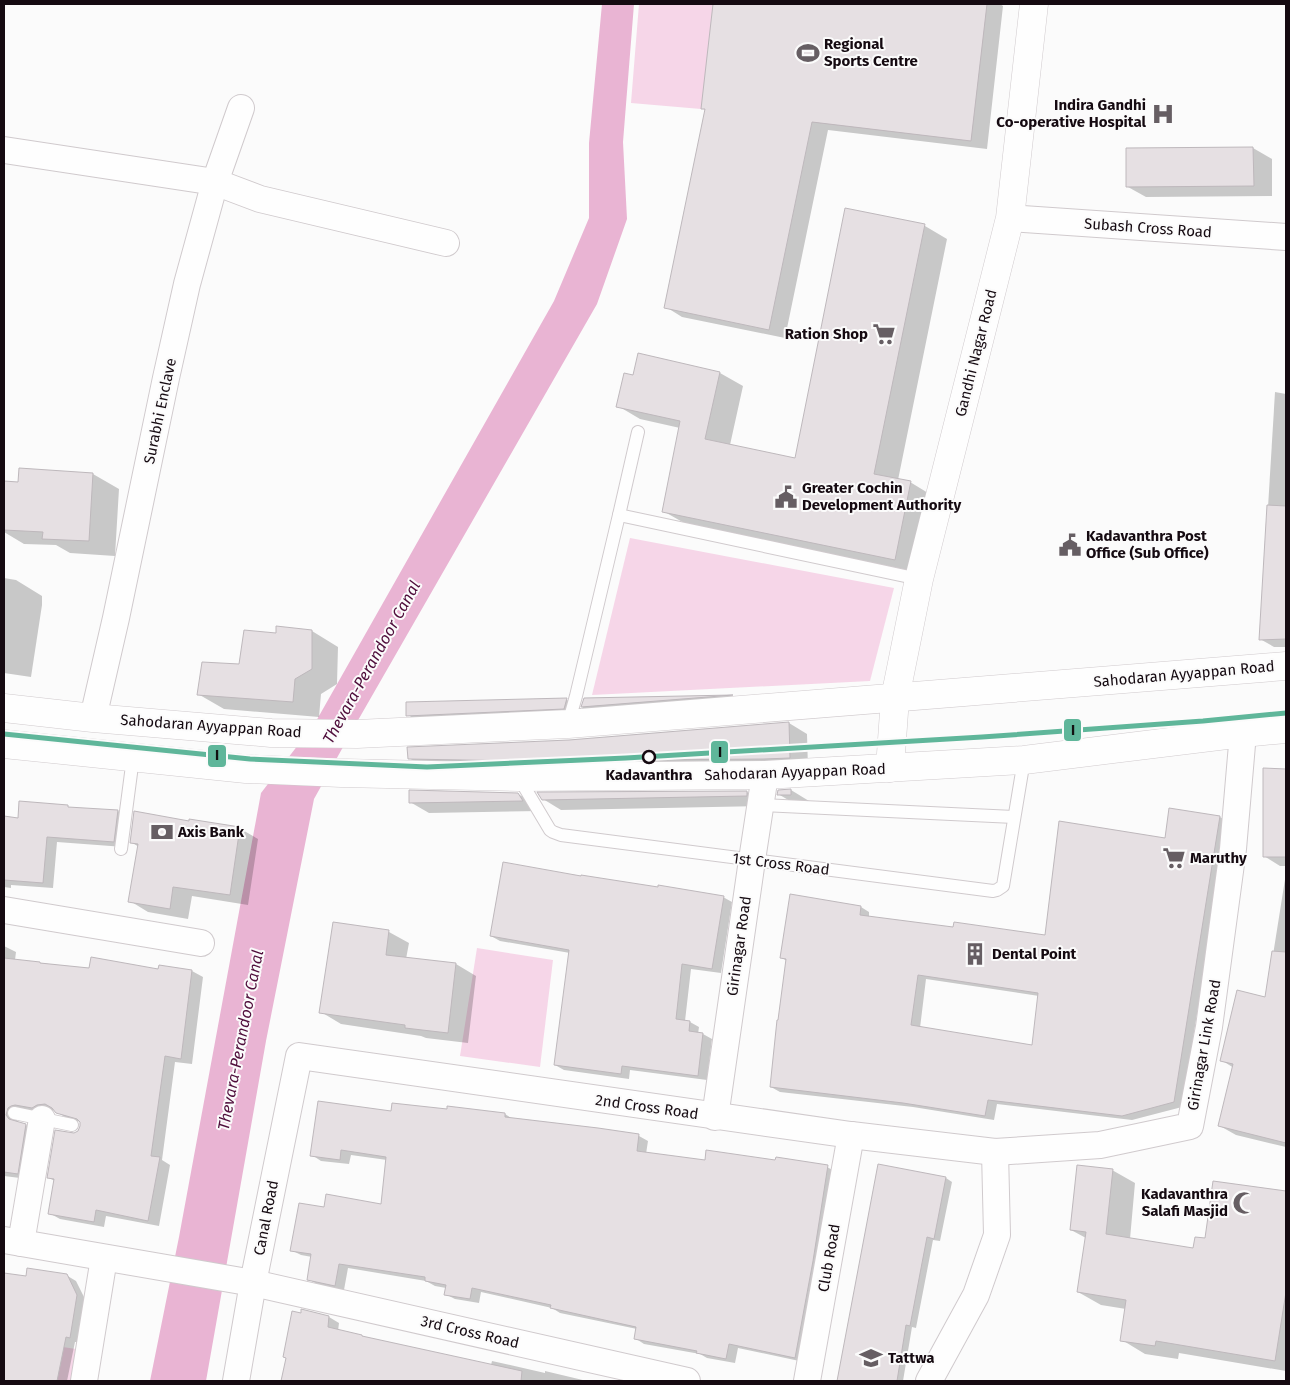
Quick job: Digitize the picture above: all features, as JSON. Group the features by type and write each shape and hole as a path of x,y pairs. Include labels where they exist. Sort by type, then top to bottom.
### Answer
{"main road":[{"name":"Gandhi Nagar Road","path":"890,768 894,698 919,579 1010,218 1034,4"},
{"name":"Sahodaran Ayyappan Road","path":"4,708 93,718 270,732 357,734 568,724 1286,666"},
{"name":"Sahodaran Ayyappan Road","path":"4,744 246,769 341,773 519,777 765,775 1024,760 1243,733 1286,730"}],"street":[{"name":"Surabhi Enclave","path":"93,718 187,284 215,182 241,108"},
{"path":"4,150 215,182 260,199 446,243"},
{"name":"Subash Cross Road","path":"1010,218 1286,237"},
{"name":"Girinagar Link Road","path":"995,1152 1100,1145 1190,1126 1209,1027 1232,859 1243,733"},
{"name":"Girinagar Road","path":"715,1117 765,775"},
{"path":"4,910 201,943"},
{"name":"2nd Cross Road","path":"299,1056 715,1117 995,1152"},
{"name":"Canal Road","path":"236,1381 253,1283 299,1056"},
{"path":"42,1118 12,1242 104,1258 84,1381"},
{"name":"Club Road","path":"807,1381 851,1135"},
{"path":"929,1381 976,1295 996,1234 995,1152"},
{"name":"3rd Cross Road","path":"104,1258 253,1283 687,1381"}],"lane":[{"path":"568,724 638,432"},
{"path":"619,515 919,579"},
{"path":"121,848 133,758"},
{"name":"1st Cross Road","path":"519,777 550,830 553,832 570,836 752,860 997,890 1003,886 1024,760"},
{"path":"760,805 1014,818"},
{"path":"14,1113 72,1125"}],"shaded area":[{"name":"Regional Sports Centre","path":"639,4 987,4 971,141 701,109 631,103"},
{"path":"630,538 894,588 870,681 592,695"},
{"path":"477,948 553,960 540,1067 460,1056"},
{"path":"4,1338 76,1349 71,1381 4,1381"}],"water":[{"name":"Thevara-Perandoor Canal","path":"602,4 634,4 623,142 627,219 597,304 314,799 266,1041 206,1381 150,1381 179,1237 261,793 315,723 554,301 589,218 589,143"}],"building":[{"path":"713,4 987,4 971,141 812,122 769,330 664,308 705,109 701,109"},
{"path":"1253,147 1254,186 1126,187 1126,148"},
{"path":"845,208 925,224 874,474 911,481 895,560 662,512 680,421 616,407 624,373 633,375 638,353 720,372 705,439 795,458"},
{"path":"19,468 93,473 89,541 42,539 43,532 4,530 4,481 18,482"},
{"path":"1267,505 1286,506 1286,639 1259,640"},
{"path":"276,626 312,630 312,669 295,679 293,702 197,695 202,662 239,664 244,630 276,633"},
{"path":"733,695 581,707 584,698"},
{"path":"567,698 564,709 406,716 406,702"},
{"path":"789,722 790,758 519,761 408,759 407,747 569,740"},
{"path":"1263,768 1286,769 1286,857 1263,857"},
{"path":"791,789 791,795 777,795 778,790"},
{"path":"409,790 518,793 523,801 409,803"},
{"path":"747,791 747,796 542,800 537,792"},
{"path":"19,801 68,805 68,807 118,810 114,842 47,837 43,883 4,880 4,816 18,818"},
{"path":"1169,808 1220,816 1174,1102 1122,1116 988,1100 985,1116 903,1103 770,1087 786,959 780,958 790,894 861,906 860,915 953,927 954,922 1045,935 1059,821 1165,838","holes":["918,975 1038,993 1032,1045 911,1025"]},
{"path":"134,811 189,821 189,819 240,827 230,895 173,887 170,909 128,902 138,844 130,843"},
{"path":"503,862 581,876 658,887 658,885 724,896 712,969 682,964 676,1019 690,1021 689,1031 703,1033 698,1076 622,1066 621,1074 554,1065 569,950 490,936"},
{"path":"333,922 389,930 386,955 456,963 448,1033 405,1028 405,1025 319,1013"},
{"path":"1272,951 1286,952 1286,1143 1218,1126 1233,1064 1220,1061 1237,990 1265,997"},
{"path":"91,957 158,969 159,965 192,970 181,1059 165,1056 151,1156 160,1157 148,1221 96,1210 94,1222 48,1214 54,1179 47,1178 55,1130 74,1133 78,1131 80,1122 77,1119 56,1113 45,1104 32,1108 15,1105 8,1108 6,1115 9,1119 26,1124 18,1174 4,1172 4,958 89,968"},
{"path":"318,1101 391,1111 392,1103 447,1109 447,1106 505,1113 505,1117 639,1134 637,1151 705,1160 706,1150 775,1160 776,1157 828,1165 795,1358 729,1344 726,1359 696,1353 697,1351 634,1339 636,1327 550,1308 551,1305 472,1288 470,1299 444,1295 446,1285 425,1281 425,1277 339,1264 335,1286 307,1280 311,1254 290,1251 299,1203 324,1207 326,1194 381,1204 386,1157 341,1150 340,1160 310,1156"},
{"path":"878,1164 946,1177 934,1239 927,1237 910,1326 906,1325 897,1381 837,1381"},
{"path":"1077,1165 1113,1169 1106,1234 1193,1248 1195,1237 1205,1238 1213,1181 1286,1191 1286,1292 1275,1361 1156,1341 1155,1346 1120,1341 1126,1300 1077,1292 1086,1232 1070,1230"},
{"path":"27,1268 67,1274 77,1295 70,1338 66,1337 57,1381 4,1381 4,1273 26,1276"},
{"path":"301,1309 329,1316 328,1327 522,1371 521,1381 281,1381 286,1358 283,1357 292,1311 301,1313"}],"transit line":[{"name":"I","path":"4,734 250,759 427,767 626,758 982,737 1286,713"}],"place":[{"name":"Regional Sports Centre","path":"808,53"},
{"name":"Indira Gandhi Co-operative Hospital","path":"1163,114"},
{"name":"Ration Shop","path":"884,334"},
{"name":"Greater Cochin Development Authority","path":"786,497"},
{"name":"Kadavanthra Post Office (Sub Office)","path":"1070,545"},
{"name":"Kadavanthra","path":"649,757"},
{"name":"Axis Bank","path":"162,832"},
{"name":"Maruthy","path":"1174,858"},
{"name":"Dental Point","path":"975,954"},
{"name":"Kadavanthra Salafi Masjid","path":"1244,1203"},
{"name":"Tattwa","path":"871,1358"}]}
